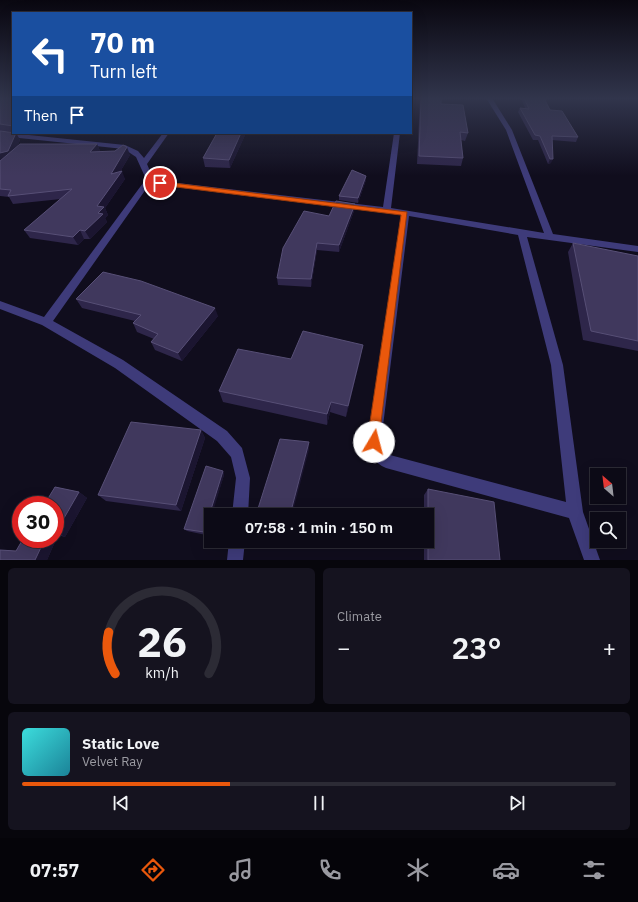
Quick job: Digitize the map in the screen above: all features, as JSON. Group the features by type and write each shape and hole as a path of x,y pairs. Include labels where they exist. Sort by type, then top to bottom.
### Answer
{"street":[{"path":"505,124 550,238"},
{"path":"0,134 125,147 137,153 144,163 150,179 160,183 387,210 522,234 638,249"},
{"path":"144,163 165,134"},
{"path":"387,210 397,134"},
{"path":"46,322 150,179"},
{"path":"405,213 374,442 377,453 386,461 575,512"},
{"path":"522,234 557,365 575,512 592,560"},
{"path":"0,305 46,322 119,364 222,436 237,453 243,478 241,508"},
{"path":"235,560 236,548"}],"building":[{"path":"420,124 466,124 468,133 460,132 463,158 419,156"},
{"path":"529,124 570,124 578,137 552,136 553,159 550,159 540,136 535,135"},
{"path":"0,131 16,134 8,151 0,153"},
{"path":"216,134 241,134 229,160 203,158"},
{"path":"20,144 97,144 90,152 115,151 123,145 127,147 111,174 122,171 97,206 104,207 98,213 103,214 85,231 80,230 73,237 24,230 72,189 8,196 11,190 0,189 0,161"},
{"path":"352,170 366,176 358,198 339,196"},
{"path":"336,201 355,204 339,245 317,243 311,279 277,278 283,248 304,211 329,216"},
{"path":"573,243 638,256 638,341 591,331"},
{"path":"103,272 141,281 215,308 178,353 151,342 158,334 133,323 141,315 76,299"},
{"path":"303,331 363,345 348,406 331,402 327,414 219,391 238,349 291,359"},
{"path":"131,422 201,430 176,505 98,495"},
{"path":"280,439 309,442 292,508 258,508"},
{"path":"206,466 223,471 211,508 204,508 204,532 184,529"},
{"path":"55,487 79,492 64,518 64,496 50,496"},
{"path":"428,489 494,502 500,560 428,560 428,548 434,548 434,508 428,508"},
{"path":"18,548 41,548 35,560 0,560 0,550 16,551"}],"route":[{"path":"160,183 405,213 374,442"}]}
